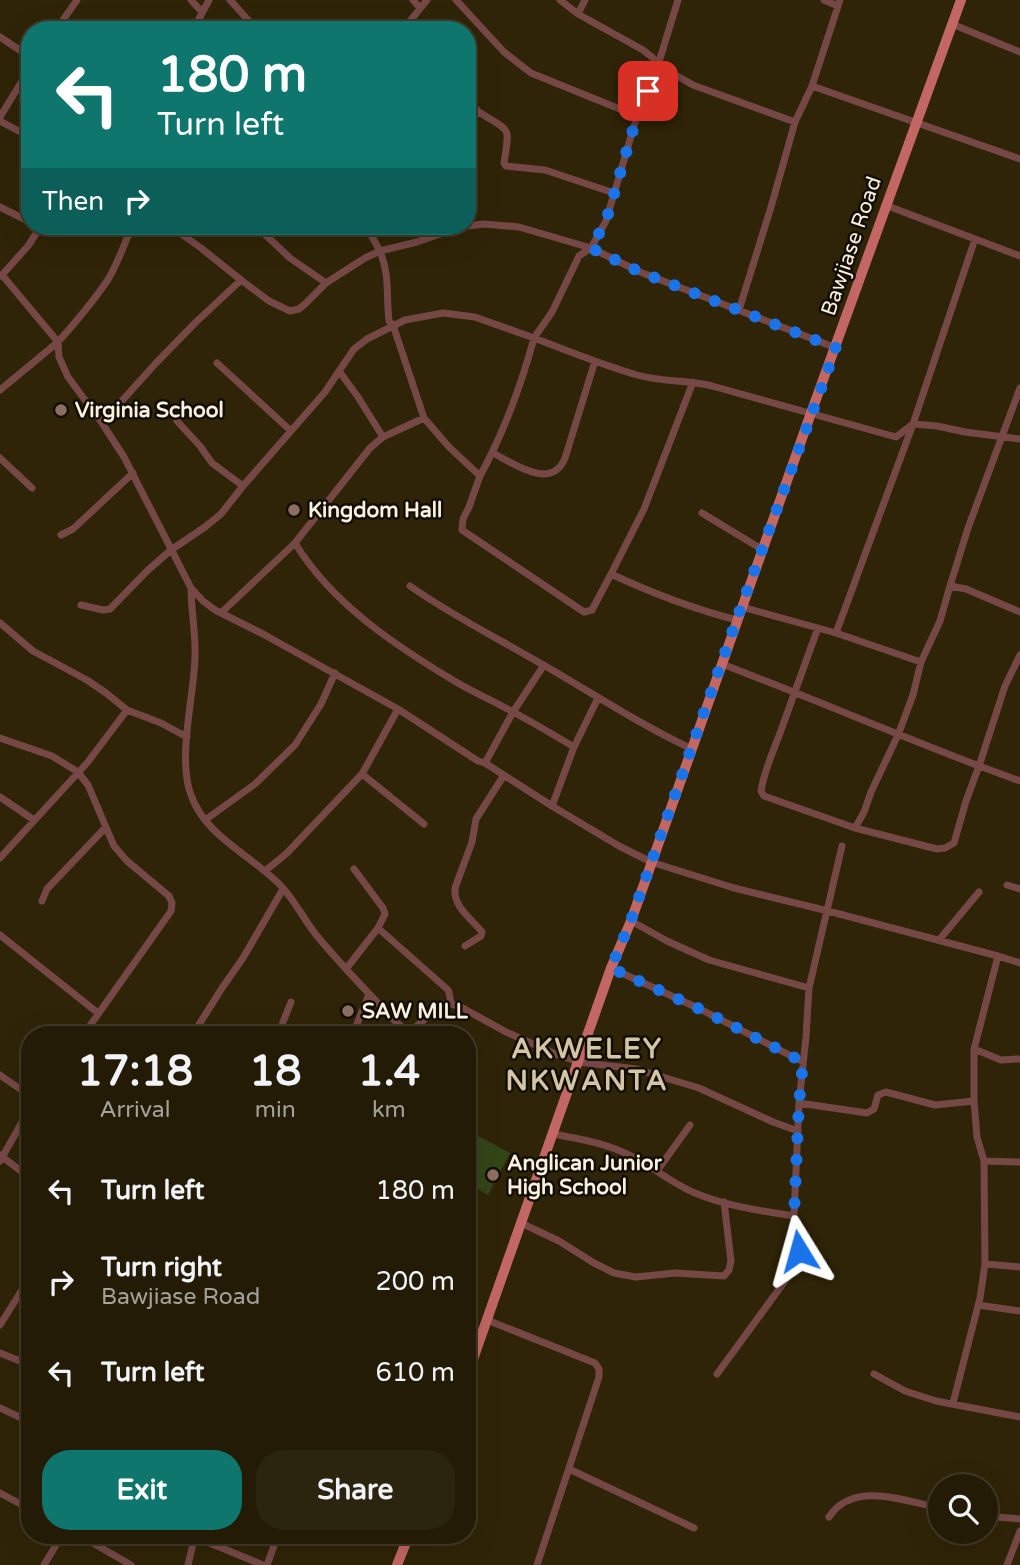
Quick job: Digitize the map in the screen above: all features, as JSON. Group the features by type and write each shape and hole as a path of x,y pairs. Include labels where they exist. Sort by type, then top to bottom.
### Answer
{"main road":[{"name":"Bawjiase Road","path":"476,1351 611,968 631,920 885,205 961,0"},
{"path":"397,1565 405,1544"}],"street":[{"path":"62,21 77,0"},
{"path":"191,0 202,12"},
{"path":"198,21 209,0"},
{"path":"230,0 249,21"},
{"path":"413,0 420,8"},
{"path":"410,21 427,0"},
{"path":"456,0 475,21"},
{"path":"560,0 578,14 643,50 658,65 693,85 794,122"},
{"path":"578,14 586,0"},
{"path":"678,0 658,65 637,116 606,221 591,248 579,256 552,312 534,338 522,383 493,453 480,476 463,519 462,530 584,611 592,610 644,509 693,382"},
{"path":"739,310 794,122 812,86 839,3 824,0"},
{"path":"476,22 504,52 531,73 637,116"},
{"path":"952,24 1020,52"},
{"path":"0,37 21,51"},
{"path":"21,83 0,119 21,132"},
{"path":"812,86 1020,159"},
{"path":"476,109 506,129 506,166 545,170 614,193"},
{"path":"885,205 1020,256"},
{"path":"0,206 21,217"},
{"path":"476,225 519,227 591,248 640,272 836,348"},
{"path":"34,235 1,276 58,342 59,357 68,377 134,473 191,588 215,610 398,709 552,806 651,862 734,888 1020,963"},
{"path":"0,390 58,342 88,307 107,281 128,235"},
{"path":"183,235 269,301 290,311 299,309 326,283 365,258 435,235"},
{"path":"266,235 290,258 326,283"},
{"path":"371,235 386,265 389,321 424,418 449,447 480,476"},
{"path":"836,633 913,424 975,239"},
{"path":"102,423 156,363 241,280"},
{"path":"82,605 110,609 171,550 221,514 325,392 354,349 367,339 405,320 443,313 475,317 636,375 666,381 693,382 896,437 913,424 1020,439"},
{"path":"493,453 529,471 550,474 556,471 565,458 595,361"},
{"path":"217,363 291,431"},
{"path":"339,371 383,437"},
{"path":"855,828 898,736 913,695 921,662 940,621 968,528 1020,388"},
{"path":"222,612 295,543 370,448 383,437 424,418"},
{"path":"177,421 212,463 243,486"},
{"path":"0,458 32,488"},
{"path":"61,535 73,529 134,473"},
{"path":"702,513 763,550"},
{"path":"295,543 330,590 363,619 457,682 573,747"},
{"path":"611,574 650,592 737,620"},
{"path":"410,586 455,616 630,717 692,749"},
{"path":"950,586 966,589 1020,612"},
{"path":"191,588 195,655 186,754 190,793 205,820 283,889 314,932 401,1026"},
{"path":"741,607 836,633 921,662"},
{"path":"0,623 33,651 87,680 127,710 187,737"},
{"path":"818,628 768,764 761,791 764,796 855,828 937,849 954,843 1005,686 1020,654"},
{"path":"722,664 898,736 1020,781"},
{"path":"485,763 513,712 544,666"},
{"path":"205,820 255,784 295,746 321,704 335,674"},
{"path":"552,806 573,747 598,698"},
{"path":"265,871 286,854 362,775 398,709"},
{"path":"0,858 78,772 127,710"},
{"path":"0,738 52,756 78,772 88,785 110,839 119,852 169,896 172,903 171,911 89,1026"},
{"path":"362,775 424,824"},
{"path":"465,946 481,936 482,932 459,905 454,895 455,888 472,842 476,819 504,775"},
{"path":"0,797 34,820"},
{"path":"42,901 47,889 106,827"},
{"path":"717,1374 796,1266 799,1251 794,1216 799,1103 809,988 842,846"},
{"path":"346,969 378,928 385,914 354,869"},
{"path":"1007,886 1020,889"},
{"path":"198,1026 243,958 283,889"},
{"path":"939,940 979,892"},
{"path":"631,920 667,941 709,960 809,988"},
{"path":"378,928 447,989 451,1004"},
{"path":"0,935 98,1013"},
{"path":"953,1403 978,1305 985,1264 984,1161 977,1137 974,1049 998,956"},
{"path":"611,968 702,1010 803,1062"},
{"path":"356,1026 369,994"},
{"path":"282,1026 291,1002"},
{"path":"418,1026 442,1004 459,1006 506,1032 558,1055 579,1062 636,1069 689,1085 798,1131"},
{"path":"974,1049 1001,1060 1020,1059"},
{"path":"0,1075 21,1090"},
{"path":"799,1103 867,1113 874,1109 878,1095 886,1092 934,1105 974,1101"},
{"path":"21,1122 1,1158 21,1172"},
{"path":"657,1171 690,1125"},
{"path":"553,1134 603,1143 636,1158 699,1195 794,1216"},
{"path":"984,1161 1020,1162"},
{"path":"521,1223 559,1241 614,1273 636,1277 676,1273 724,1276 731,1261 724,1202"},
{"path":"985,1264 1020,1267"},
{"path":"0,1325 21,1291"},
{"path":"978,1305 1020,1311"},
{"path":"487,1320 597,1365 599,1377 537,1565"},
{"path":"0,1353 21,1362"},
{"path":"874,1374 905,1391 936,1401 1020,1417"},
{"path":"0,1408 21,1418"},
{"path":"569,1469 694,1528"},
{"path":"0,1493 21,1505"},
{"path":"829,1517 835,1508 846,1500 861,1495 875,1495 928,1506"},
{"path":"998,1517 1020,1519"},
{"path":"1007,1565 1020,1531"},
{"path":"44,1565 57,1544"},
{"path":"95,1544 131,1565"},
{"path":"188,1565 193,1544"},
{"path":"214,1544 265,1565 274,1544"}],"green space":[{"path":"476,1135 510,1153 488,1195 476,1188"}],"place":[{"name":"Virginia School","path":"61,410"},
{"name":"Kingdom Hall","path":"294,510"},
{"name":"SAW MILL","path":"348,1011"},
{"name":"Anglican Junior High School","path":"493,1175"}],"district":[{"name":"AKWELEY NKWANTA","path":"587,1064"}],"route":[{"path":"648,91 637,116 606,221 591,248 640,272 836,348 631,920 611,968 702,1010 803,1062 794,1216 799,1251"}]}
